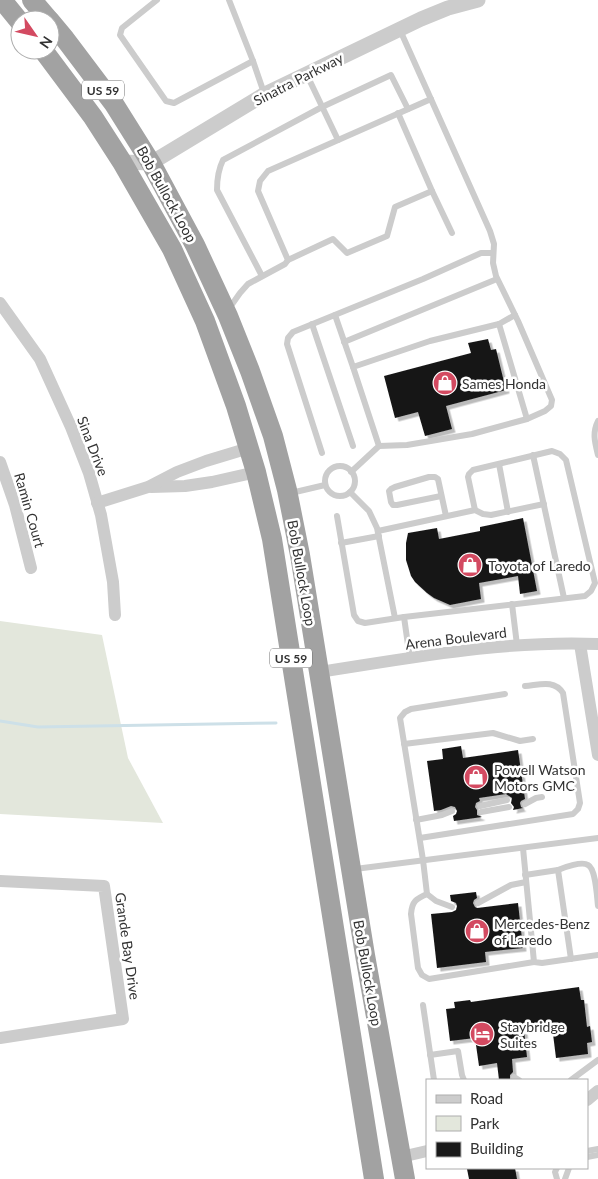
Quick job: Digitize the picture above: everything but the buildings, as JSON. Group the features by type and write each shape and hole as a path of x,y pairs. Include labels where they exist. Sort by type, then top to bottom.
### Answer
{"highway":[{"path":"2,0 10,10"},
{"name":"Bob Bullock Loop","path":"32,0 40,10"},
{"name":"Bob Bullock Loop","path":"60,33 114,104 151,163 195,245 227,312 269,427 288,494 300,555 366,965 405,1179"},
{"name":"Bob Bullock Loop","path":"50,60 93,117 122,162 172,250 205,321 236,406 256,472 272,539 374,1179"}],"street":[{"name":"Sinatra Parkway","path":"151,163 265,94 400,29 448,8 478,0"},
{"path":"122,162 151,163"},
{"name":"Sina Drive","path":"2,308 40,359 71,427 89,473 101,515 113,582 115,615"},
{"path":"97,502 148,487 176,472 249,448"},
{"name":"Ramin Court","path":"0,462 15,505 31,568"},
{"path":"148,487 185,486 256,472"},
{"path":"580,644 598,755"},
{"name":"Arena Boulevard","path":"319,672 475,649 598,644"},
{"name":"Grande Bay Drive","path":"0,881 104,886 123,1019 0,1038"},
{"path":"588,1099 598,1091"},
{"path":"401,1157 426,1151"}],"lane":[{"path":"157,0 122,28 120,35 166,100 174,103 253,61"},
{"path":"229,0 265,94"},
{"path":"351,472 379,446 407,445 472,434 527,420 546,411 551,406 552,400 515,315 497,280 493,263 494,244 490,231 400,29"},
{"path":"307,74 338,140"},
{"path":"262,276 218,190 217,179 223,160 322,107 391,75 408,109"},
{"path":"288,260 258,191 260,181 268,171 431,99"},
{"path":"398,113 452,233"},
{"path":"227,312 248,284 285,264 288,260 333,239 347,253 387,236 395,207 432,190"},
{"path":"322,453 287,344 288,338 293,332 481,253 493,254"},
{"path":"344,342 497,280"},
{"path":"335,315 379,446"},
{"path":"353,366 430,341 499,324 515,315"},
{"path":"312,324 353,446"},
{"path":"499,324 527,420"},
{"path":"598,421 594,429 598,455"},
{"path":"337,516 354,615 358,621 365,623 584,596 591,591 595,583 566,460 560,454 552,451 472,470 468,477 475,510"},
{"path":"533,455 564,598"},
{"path":"499,464 508,512"},
{"path":"341,466 351,472 355,480 350,492 344,496 334,496 327,490 325,476 332,468 341,466"},
{"path":"442,496 393,505 389,491 395,487 435,477 438,479 442,496 446,516"},
{"path":"288,494 325,485"},
{"path":"350,492 369,511 378,533 395,618"},
{"path":"341,543 475,510 491,516 544,504"},
{"path":"512,604 517,646"},
{"path":"404,617 410,658"},
{"path":"420,838 572,814 578,809 580,803 563,694 559,688 552,684 525,686"},
{"path":"451,903 436,901 427,894 420,838 400,718 405,712 412,709 505,694"},
{"path":"404,744 493,733 520,741 533,739"},
{"path":"525,800 539,798"},
{"path":"481,809 508,803"},
{"path":"416,820 453,814"},
{"path":"351,869 598,838"},
{"path":"523,848 534,962"},
{"path":"477,899 488,896 526,878 586,863 593,871 598,906"},
{"path":"558,870 571,959"},
{"path":"427,894 416,899 411,907 411,914 418,968 422,975 429,979 534,962 542,963 598,955"},
{"path":"422,1004 434,1079"},
{"path":"430,1056 458,1051 464,1079"},
{"path":"572,1079 598,1060"}],"green space":[{"path":"0,621 102,635 128,758 163,823 0,814"}],"waterway":[{"path":"0,721 38,727 276,723"}],"place":[{"name":"Sames Honda","path":"445,383"},
{"name":"Toyota of Laredo","path":"470,565"},
{"name":"Powell Watson Motors GMC","path":"476,777"},
{"name":"Mercedes-Benz of Laredo","path":"477,931"},
{"name":"Staybridge Suites","path":"482,1034"}]}
